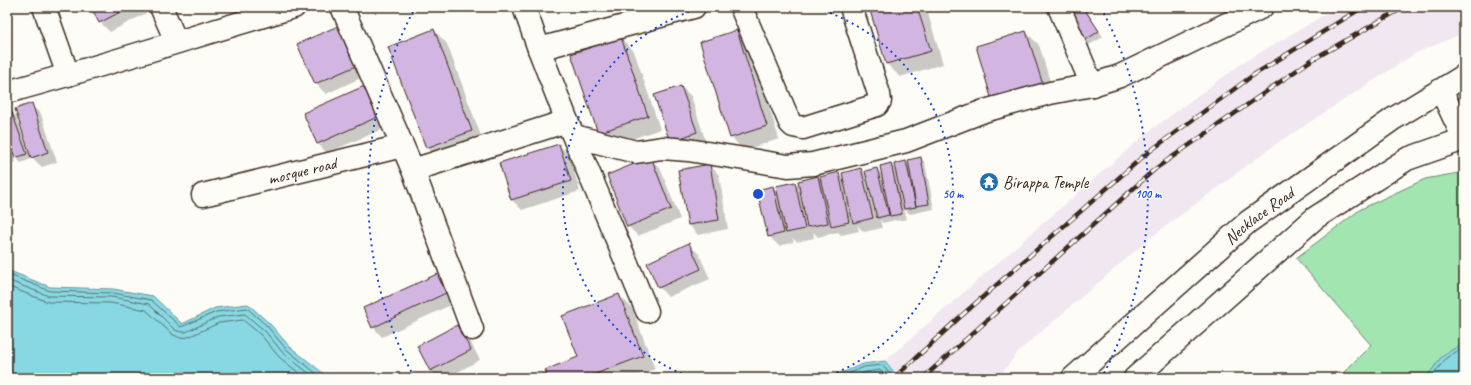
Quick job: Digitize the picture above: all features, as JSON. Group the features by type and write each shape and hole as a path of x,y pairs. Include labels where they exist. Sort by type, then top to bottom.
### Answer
{"street":[{"path":"44,7 68,75"},
{"path":"162,7 176,41"},
{"path":"7,92 294,7"},
{"path":"342,7 413,170 472,329"},
{"path":"524,7 539,49 647,311"},
{"path":"539,49 694,7"},
{"path":"741,7 790,124 803,128 877,105 880,101 851,7"},
{"path":"1059,7 1092,85"},
{"path":"413,170 571,128 636,152 662,148 688,150 788,166 812,164 906,141 984,112 1050,93 1092,85 1120,76 1262,7"},
{"name":"Necklace Road","path":"1080,371 1248,222 1393,119 1464,76"},
{"path":"1441,90 1464,139"},
{"name":"Necklace Road","path":"1135,378 1315,218 1407,159 1464,139"},
{"name":"mosque road","path":"203,195 402,146"}],"shaded area":[{"path":"1338,7 1464,7 1464,33 1416,53 1276,144 1150,238 1019,351 998,378 899,378 885,361 1148,132 1244,62"}],"green space":[{"path":"1464,172 1464,343 1443,355 1426,378 1338,378 1371,345 1296,258 1361,209 1425,179"}],"water":[{"path":"7,270 50,287 113,289 153,296 182,324 215,308 248,304 271,325 289,346 323,373 327,378 7,378"},
{"path":"1464,343 1464,378 1426,378 1443,355"},
{"path":"885,361 899,378 829,378 863,364"}],"building":[{"path":"91,7 130,7 99,23"},
{"path":"869,7 917,7 931,51 886,64"},
{"path":"1071,7 1083,7 1099,31 1084,41"},
{"path":"338,26 356,66 315,84 297,44"},
{"path":"434,29 472,131 426,148 388,47"},
{"path":"737,30 767,126 730,138 700,42"},
{"path":"1026,31 1044,88 993,104 976,46"},
{"path":"621,37 648,116 598,133 571,54"},
{"path":"369,84 382,115 317,144 303,113"},
{"path":"681,86 697,132 670,142 654,95"},
{"path":"32,103 48,152 31,158 15,109"},
{"path":"11,110 27,154 15,158 7,134 7,112"},
{"path":"559,144 571,181 511,200 499,163"},
{"path":"651,157 671,209 627,227 607,175"},
{"path":"921,157 929,204 916,206 908,160"},
{"path":"906,161 916,207 904,209 894,164"},
{"path":"891,163 902,214 890,216 880,166"},
{"path":"710,164 719,220 688,225 678,170"},
{"path":"861,168 873,218 853,223 842,173"},
{"path":"877,168 889,215 877,218 865,171"},
{"path":"839,172 849,222 831,226 820,177"},
{"path":"818,176 828,223 807,227 798,181"},
{"path":"795,182 805,229 786,233 776,186"},
{"path":"773,186 784,233 768,237 757,190"},
{"path":"689,243 701,269 658,288 647,263"},
{"path":"437,274 446,293 372,328 363,308"},
{"path":"619,294 643,356 585,378 548,378 545,370 578,357 562,316"},
{"path":"457,325 471,350 430,371 417,346"}],"railway":[{"path":"894,378 960,317 1146,154 1252,76 1363,7"},
{"path":"923,378 1155,169 1310,61 1404,7"}],"place":[{"name":"Birappa Temple","path":"989,182"}]}
